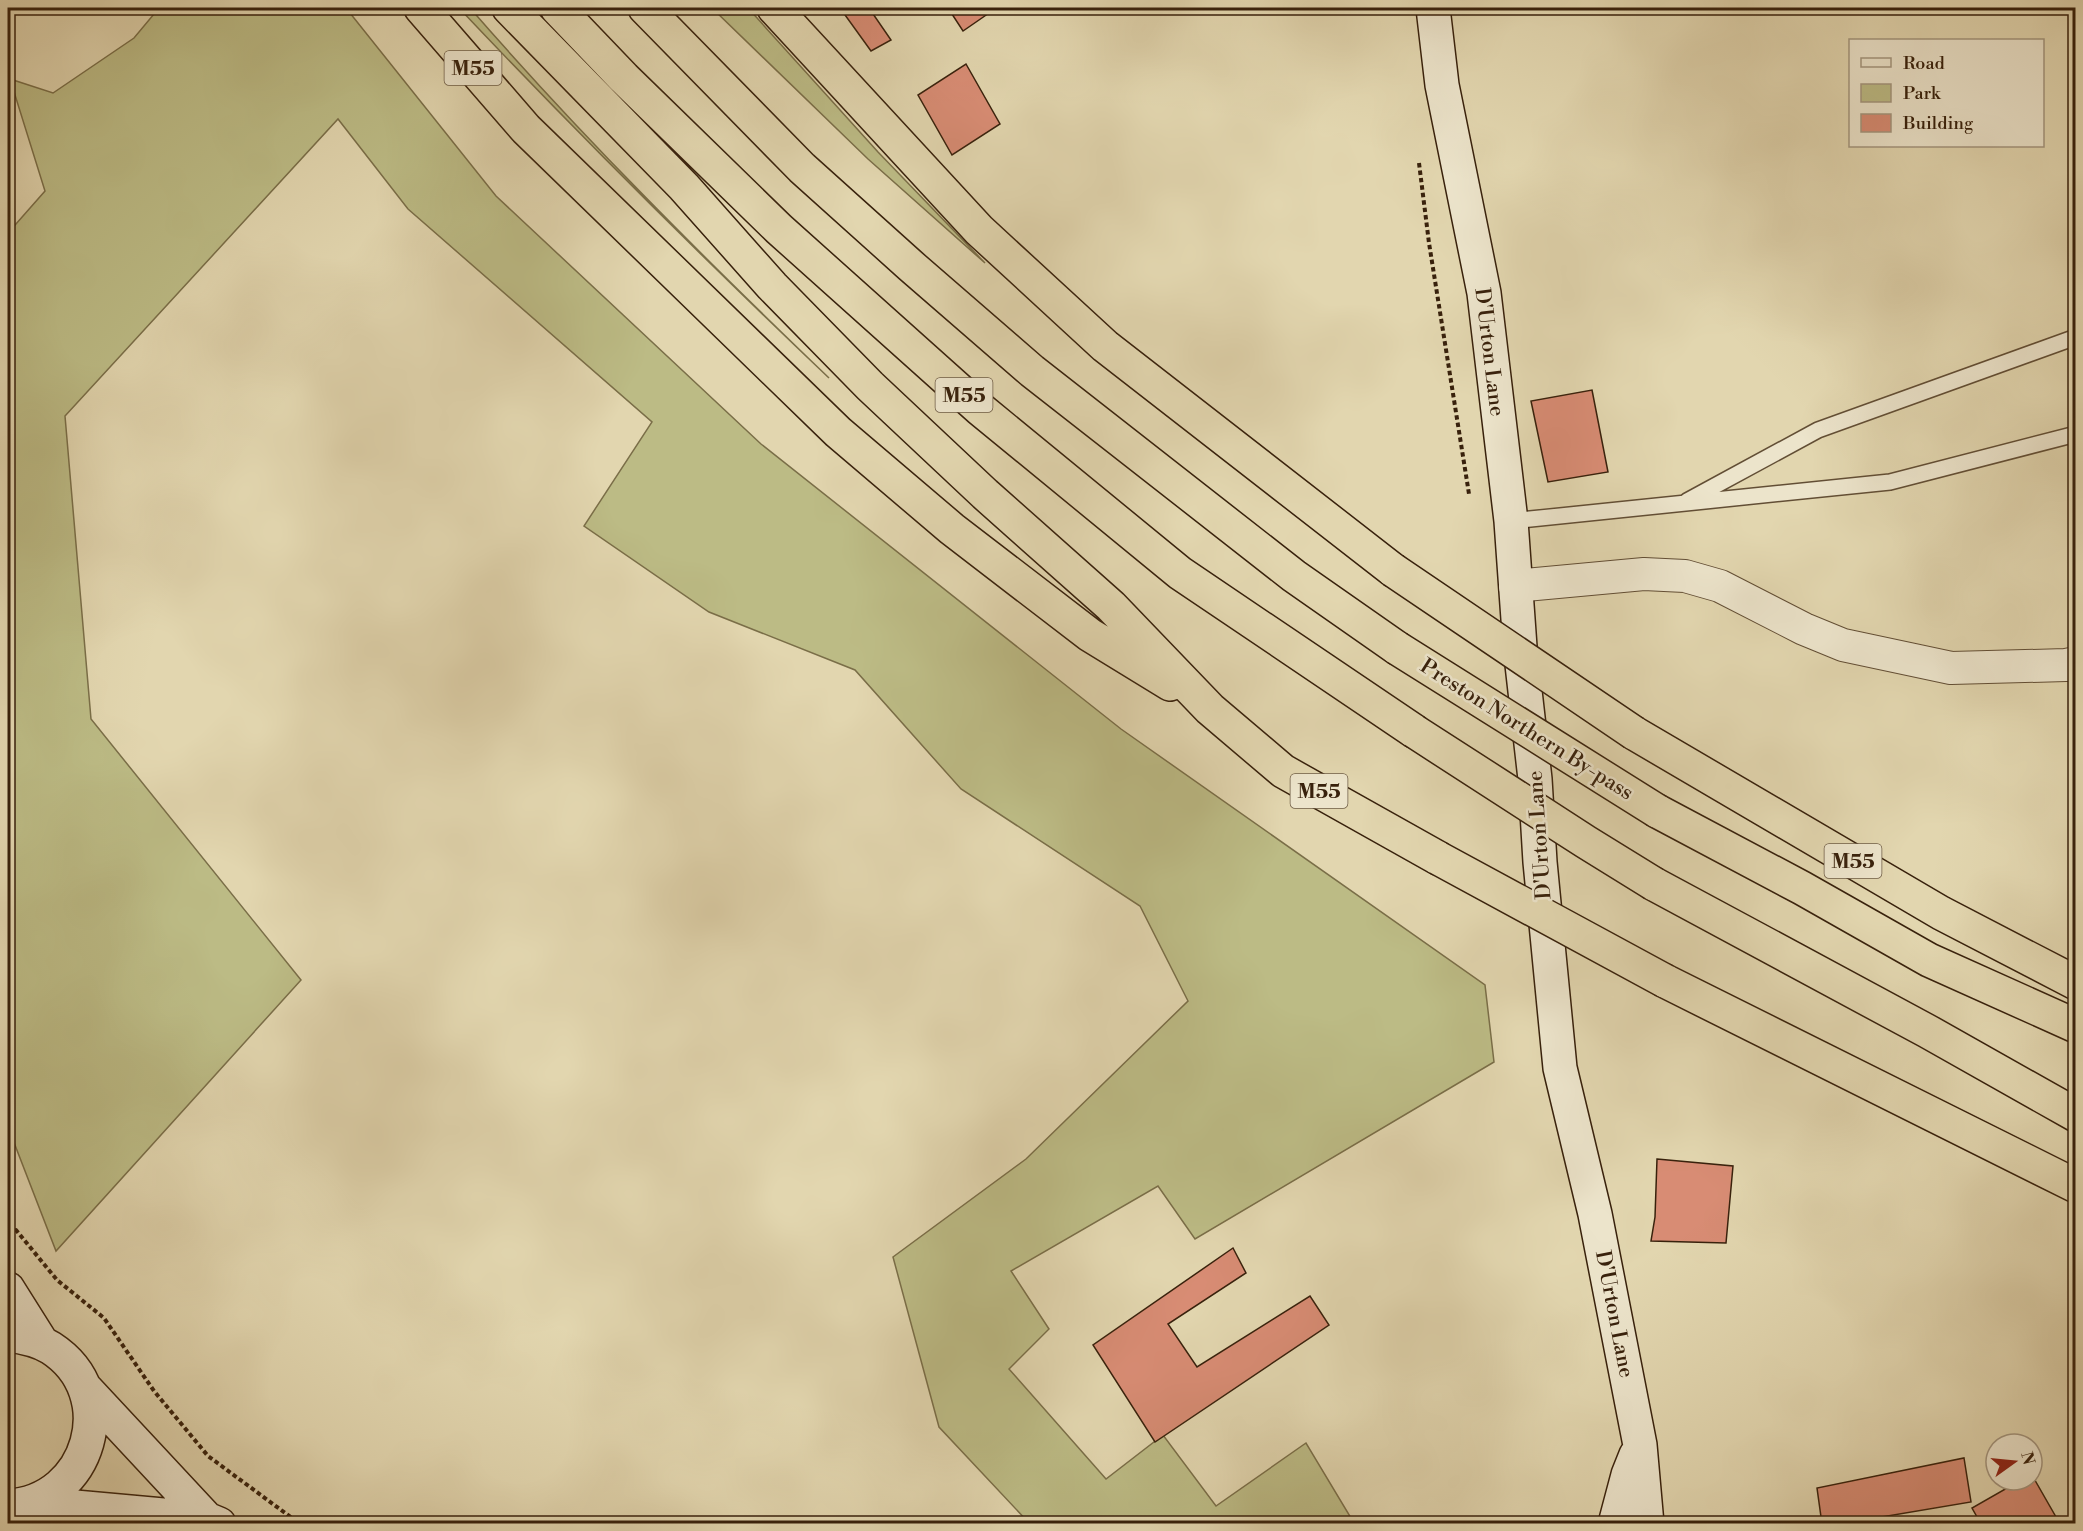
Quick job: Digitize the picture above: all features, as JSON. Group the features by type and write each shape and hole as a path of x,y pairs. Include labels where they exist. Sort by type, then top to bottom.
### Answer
{"highway":[{"name":"M55","path":"421,8 526,129 838,432 952,529 1090,635 1210,709"},
{"name":"M55","path":"509,8 684,187 772,286 870,386 985,494 1111,606 1210,709 1282,771 1665,981 2076,1186"},
{"name":"M55","path":"557,8 624,78 779,229 980,409 1180,573 1414,731 1654,884 1927,1031 2076,1115"},
{"name":"Preston Northern By-pass","path":"645,8 802,168 911,266 1032,370 1294,576 1397,648 1657,811 1802,888 1929,960 2076,1026"},
{"name":"M55","path":"774,8 980,230 1105,346 1393,570 1634,733 1941,913 2076,983"}],"street":[{"name":"D'Urton Lane","path":"1433,8 1442,85 1484,293 1511,521 1515,586 1535,779 1540,862 1560,1068 1595,1214 1640,1445 1647,1524"},
{"path":"1515,586 1644,574 1685,576 1720,586 1794,624 1843,645 1951,668 2076,663"},
{"path":"8,1288 42,1343"},
{"path":"8,1335 42,1343 58,1353 72,1366 84,1387 213,1521"},
{"path":"19,1504 56,1490 75,1470 87,1447 91,1415 84,1387"},
{"path":"1615,1524 1628,1475 1640,1445"},
{"path":"19,1504 213,1521"}],"lane":[{"path":"1679,505 1818,430 2076,337"},
{"path":"1511,521 1890,482 2076,434"}],"path":[{"path":"8,1233 16,1230 57,1280 104,1318 154,1390 208,1456 300,1524"}],"green space":[{"path":"159,8 346,8 496,196 761,444 1121,729 1485,985 1494,1062 1195,1239 1158,1186 1011,1271 1049,1329 1009,1369 1106,1479 1163,1435 1216,1506 1306,1443 1354,1523 1029,1523 939,1427 893,1257 1026,1159 1188,1001 1140,906 961,789 855,670 709,612 584,526 652,422 408,209 338,119 65,416 91,719 301,980 56,1251 8,1127 8,233 45,191 10,79 53,93 134,38"},
{"path":"459,8 470,8 556,104 735,287 642,196"},
{"path":"712,8 748,8 878,152 985,263 868,159"}],"building":[{"path":"840,8 869,8 891,40 871,51"},
{"path":"948,8 989,8 992,11 963,31"},
{"path":"966,64 1000,124 952,155 918,95"},
{"path":"1592,390 1608,472 1548,482 1531,401"},
{"path":"1657,1159 1733,1166 1726,1243 1651,1241 1655,1217"},
{"path":"1233,1248 1246,1273 1168,1324 1197,1367 1310,1296 1329,1325 1155,1442 1093,1345"},
{"path":"1964,1458 1971,1502 1840,1524 1822,1524 1817,1488"},
{"path":"2000,1492 2042,1492 2060,1524 1981,1524 1972,1508"}]}
